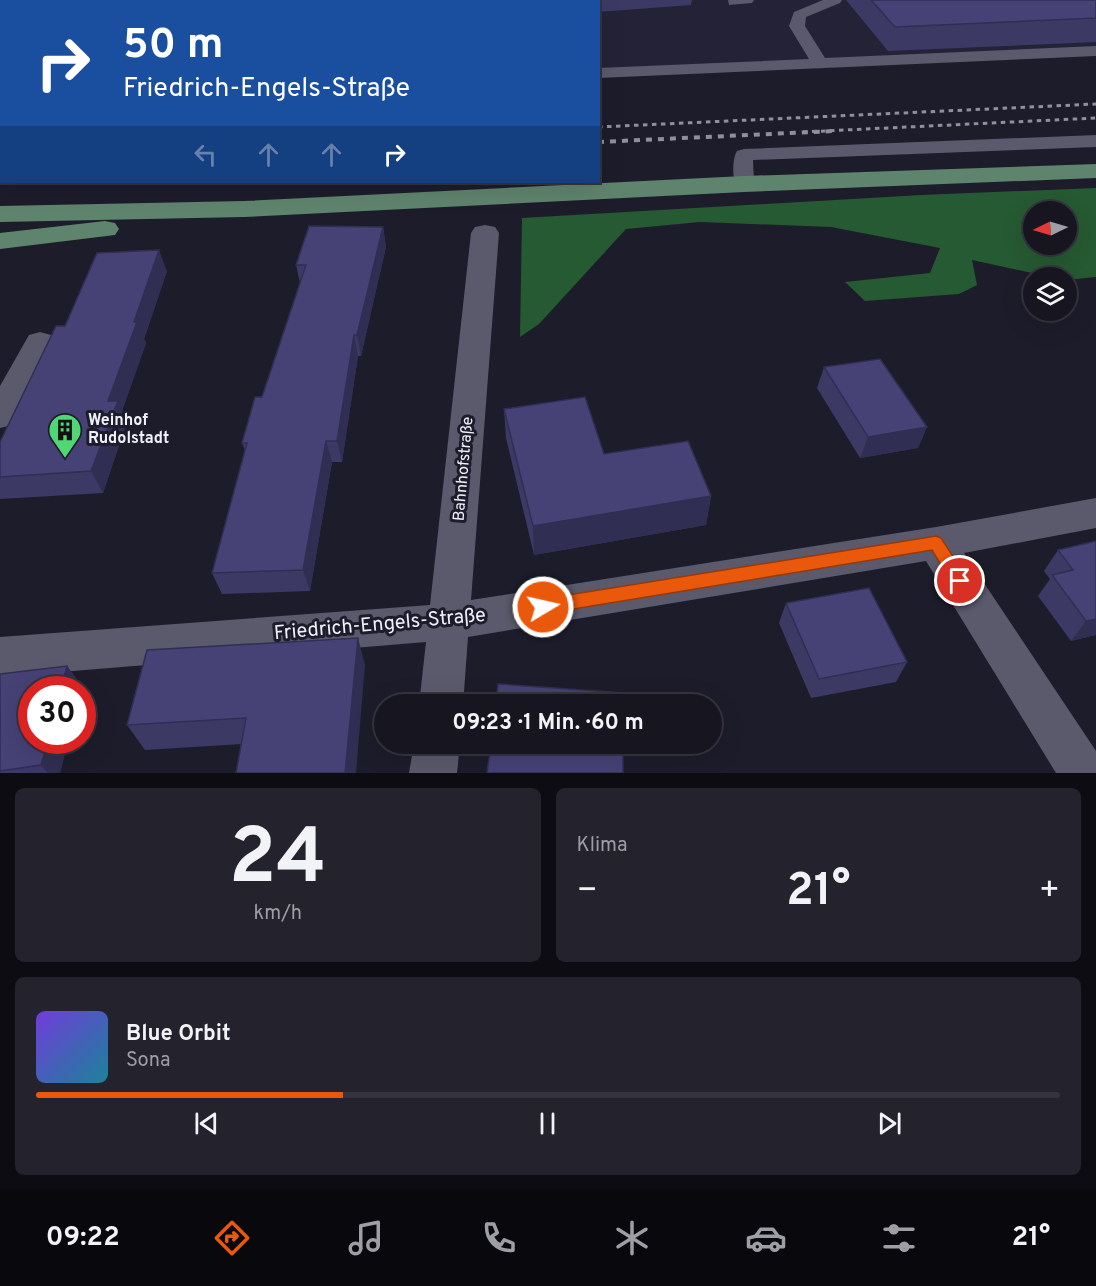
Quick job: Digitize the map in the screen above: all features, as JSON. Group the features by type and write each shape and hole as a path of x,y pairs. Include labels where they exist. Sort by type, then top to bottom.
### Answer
{"main road":[{"path":"0,214 244,209 744,184 1096,171"},
{"path":"0,241 78,233 244,209"}],"street":[{"name":"Bahnhofstraße","path":"442,694 485,233"},
{"path":"0,416 40,342"},
{"name":"Friedrich-Engels-Straße","path":"0,657 450,622 936,543 1096,513"},
{"path":"936,543 1083,773"},
{"path":"433,773 436,754"}],"lane":[{"path":"819,62 796,26 800,15 835,0"},
{"path":"600,73 1096,51"},
{"path":"744,184 744,155 1096,141"}],"shaded area":[{"path":"600,0 1096,0 1096,52 600,74"}],"green space":[{"path":"1096,188 1096,277 1077,279 1077,267 1023,267 1023,271 972,260 977,285 959,294 865,301 845,282 930,273 940,248 831,227 700,222 626,229 539,324 520,337 522,218 921,195"}],"building":[{"path":"871,0 1096,0 1096,18 895,27"},
{"path":"309,226 383,227 357,335 354,335 337,441 326,441 303,570 212,573 247,443 242,443 255,397 262,397 306,265 296,265"},
{"path":"159,250 134,322 137,322 108,401 118,401 91,471 0,477 0,442 56,326 65,326 97,253"},
{"path":"880,359 927,427 868,437 824,367"},
{"path":"585,397 604,454 688,441 711,496 533,526 504,409"},
{"path":"1096,541 1096,619 1086,621 1052,575 1073,570 1058,550"},
{"path":"869,588 907,662 819,679 786,603"},
{"path":"358,638 345,773 236,773 246,718 127,725 147,650"},
{"path":"67,666 64,676 18,676 18,754 44,754 41,765 0,771 0,674"},
{"path":"498,684 624,693 624,694 497,694"},
{"path":"490,754 623,754 623,773 487,773"}],"railway":[{"path":"600,127 1096,104"},
{"path":"803,132 1096,118"},
{"path":"600,142 834,131"}],"place":[{"name":"Weinhof Rudolstadt","path":"65,459"}],"route":[{"path":"543,607 936,543 960,581"}]}
